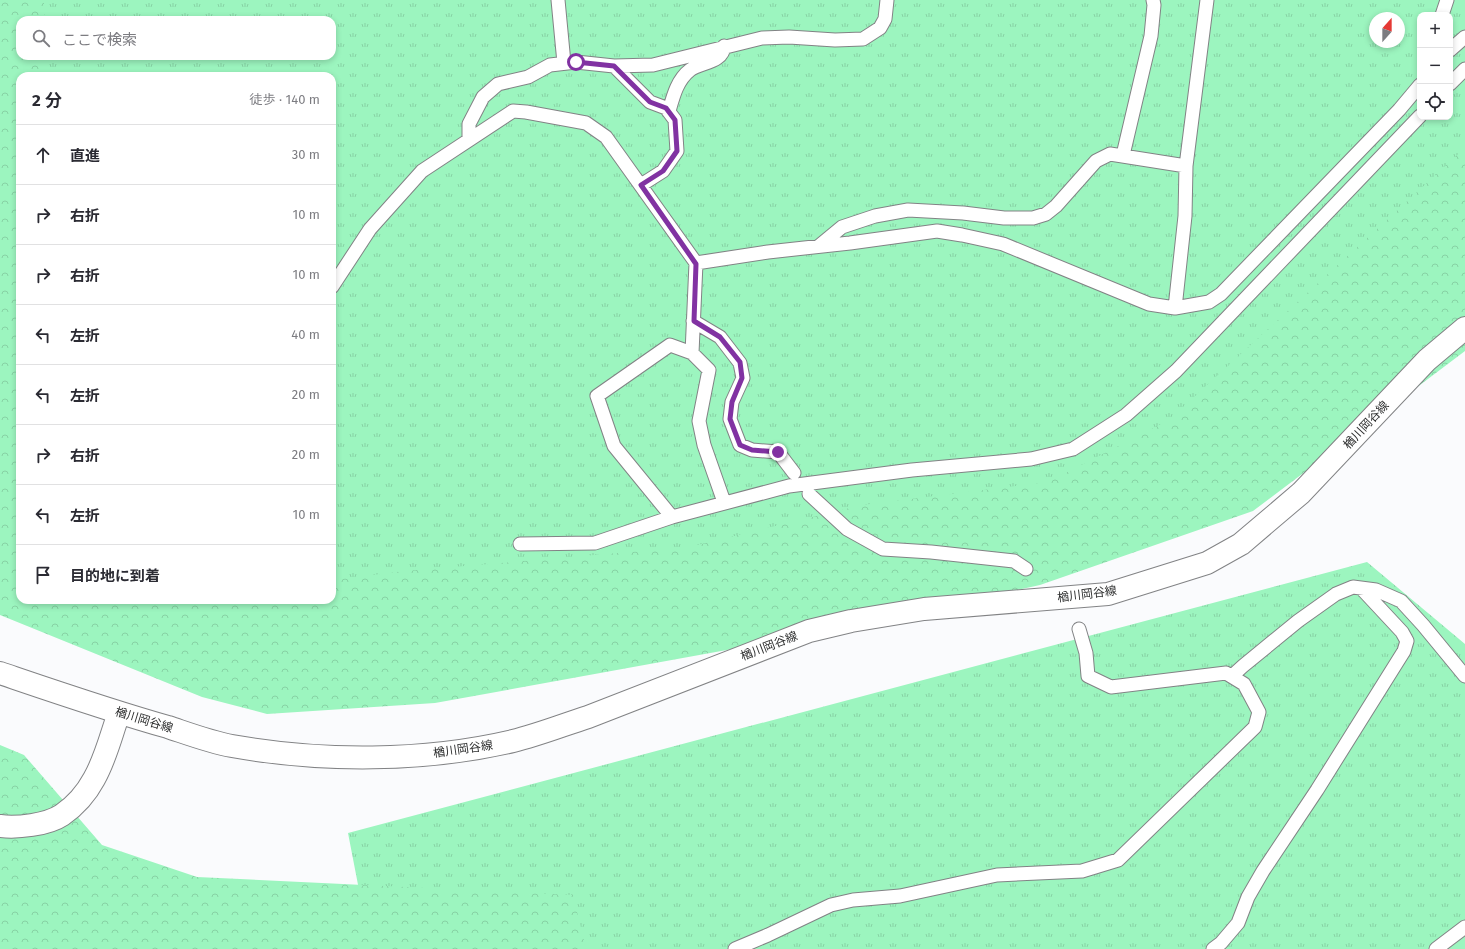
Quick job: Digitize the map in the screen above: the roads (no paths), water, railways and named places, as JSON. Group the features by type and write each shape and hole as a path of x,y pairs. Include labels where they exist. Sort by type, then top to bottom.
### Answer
{"main road":[{"name":"楢川岡谷線","path":"0,674 119,713 230,746 275,752 320,756 401,756 457,751 513,741 552,730 809,631 851,621 924,609 1108,594 1207,563 1241,544 1301,493 1427,360 1465,328"},
{"path":"0,826 35,826 61,816 82,797 94,779 104,758 119,713"}],"lane":[{"path":"558,0 564,63"},
{"path":"468,140 469,124 483,97 498,84 528,77 550,65 576,62 614,66 653,65 724,46 762,38 789,37 835,40 863,39 880,28 885,18 887,0"},
{"path":"1123,156 1151,36 1154,5 1153,0"},
{"path":"1175,308 1185,216 1186,166 1207,0"},
{"path":"1443,12 1447,0"},
{"path":"1452,48 1465,37"},
{"path":"669,111 672,98 680,80 691,70 717,59 724,50 724,46"},
{"path":"614,66 650,102 666,108 675,120 677,151 663,171 641,185"},
{"path":"1453,81 1465,69"},
{"path":"696,264 768,252 937,231 1003,244 1149,304 1175,308 1209,302 1220,294 1394,115 1417,88"},
{"path":"336,281 370,229 422,171 468,140 514,111 586,123 606,136 696,264 692,353"},
{"path":"520,544 595,542 672,517 789,486 912,470 1031,459 1073,449 1126,415 1176,371 1417,119"},
{"path":"819,246 842,227 875,216 908,210 963,213 1004,218 1033,218 1046,214 1056,206 1096,161 1110,154 1186,166"},
{"path":"694,321 720,337 740,362 742,378 732,402 730,419 740,445 752,450 778,452 794,473"},
{"path":"672,517 614,446 597,396 670,345 692,353 709,370 699,421 704,445 724,502"},
{"path":"809,494 847,529 884,548 1014,561 1026,569"},
{"path":"1232,676 1298,621 1336,594 1353,587 1376,590 1401,601 1465,676"},
{"path":"1213,949 1221,943 1238,923 1248,897 1263,871 1317,790 1404,651 1407,641 1402,632 1361,588"},
{"path":"734,949 768,935 831,905 853,900 900,896 997,875 1082,871 1118,860 1256,727 1259,712 1244,684 1226,673 1111,687 1088,676 1086,653 1079,630"},
{"path":"1436,949 1465,927"}]}
